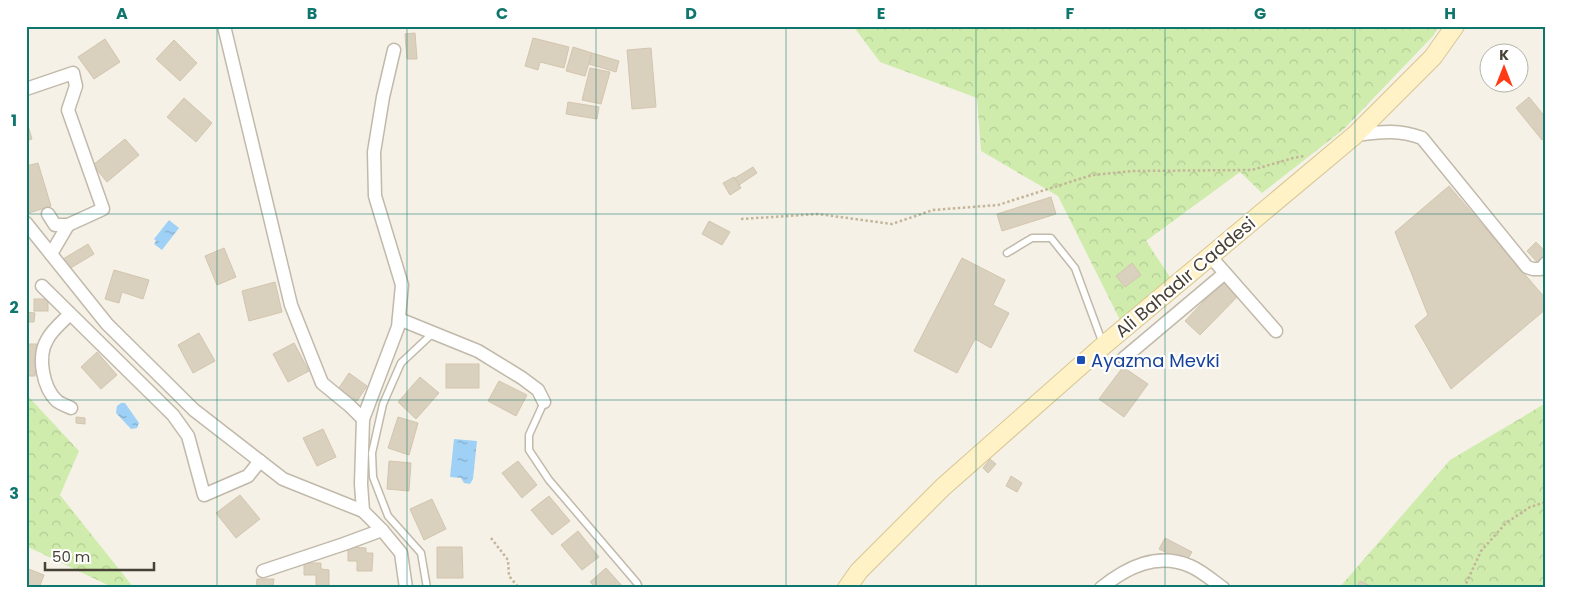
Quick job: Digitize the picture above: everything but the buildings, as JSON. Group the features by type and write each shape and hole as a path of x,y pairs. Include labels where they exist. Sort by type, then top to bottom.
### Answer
{"main road":[{"name":"Ali Bahadır Caddesi","path":"847,588 859,571 943,487 1104,345 1355,135 1433,57 1456,26"}],"street":[{"path":"224,26 291,305 322,383 350,406 362,419"},
{"path":"363,511 361,484 362,419 398,326 402,284 375,196 374,152 383,97 394,50"},
{"path":"26,89 73,73 76,86 68,110 104,209 68,225 55,225 48,214"},
{"path":"1355,135 1385,131 1407,133 1422,138 1528,267 1541,269 1546,263"},
{"path":"26,223 107,324 194,410 283,479 363,511 401,553 406,588"},
{"path":"51,254 68,225"},
{"path":"1210,256 1276,331"},
{"path":"1124,358 1225,273"},
{"path":"42,286 174,415 188,436 204,495 248,476 260,461"},
{"path":"70,314 47,340 42,355 43,375 50,391 58,402 71,408"},
{"path":"399,318 478,351 538,390 544,402"},
{"path":"263,571 382,530"},
{"path":"1101,588 1116,576 1149,561 1168,560 1191,566 1223,588"}],"lane":[{"path":"1007,252 1032,238 1051,238 1075,268 1104,345"},
{"path":"428,588 421,553 388,516 373,477 372,453 384,404 401,363 433,333"},
{"path":"544,402 529,435 529,450 549,480 637,583 639,588"}],"path":[{"path":"741,219 818,214 892,224 933,210 998,205 1092,175 1132,171 1252,170 1293,158 1310,156"},
{"path":"1464,588 1481,552 1506,523 1530,507 1546,502"},
{"path":"490,538 508,560 509,576 519,588"}],"green space":[{"path":"853,26 1440,26 1432,37 1344,129 1262,193 1240,172 1146,241 1176,286 1122,324 1058,196 981,151 977,98 880,62"},
{"path":"26,394 79,451 60,495 134,588 114,588 26,546"},
{"path":"1546,403 1546,588 1339,588 1450,460"}],"water":[{"path":"169,220 179,228 162,250 154,244 156,241 154,239"},
{"path":"125,403 139,423 137,428 131,429 116,413 117,406"},
{"path":"454,439 477,441 473,479 470,484 464,483 461,478 450,477"}],"place":[{"name":"Ayazma Mevki","path":"1081,360"}]}
